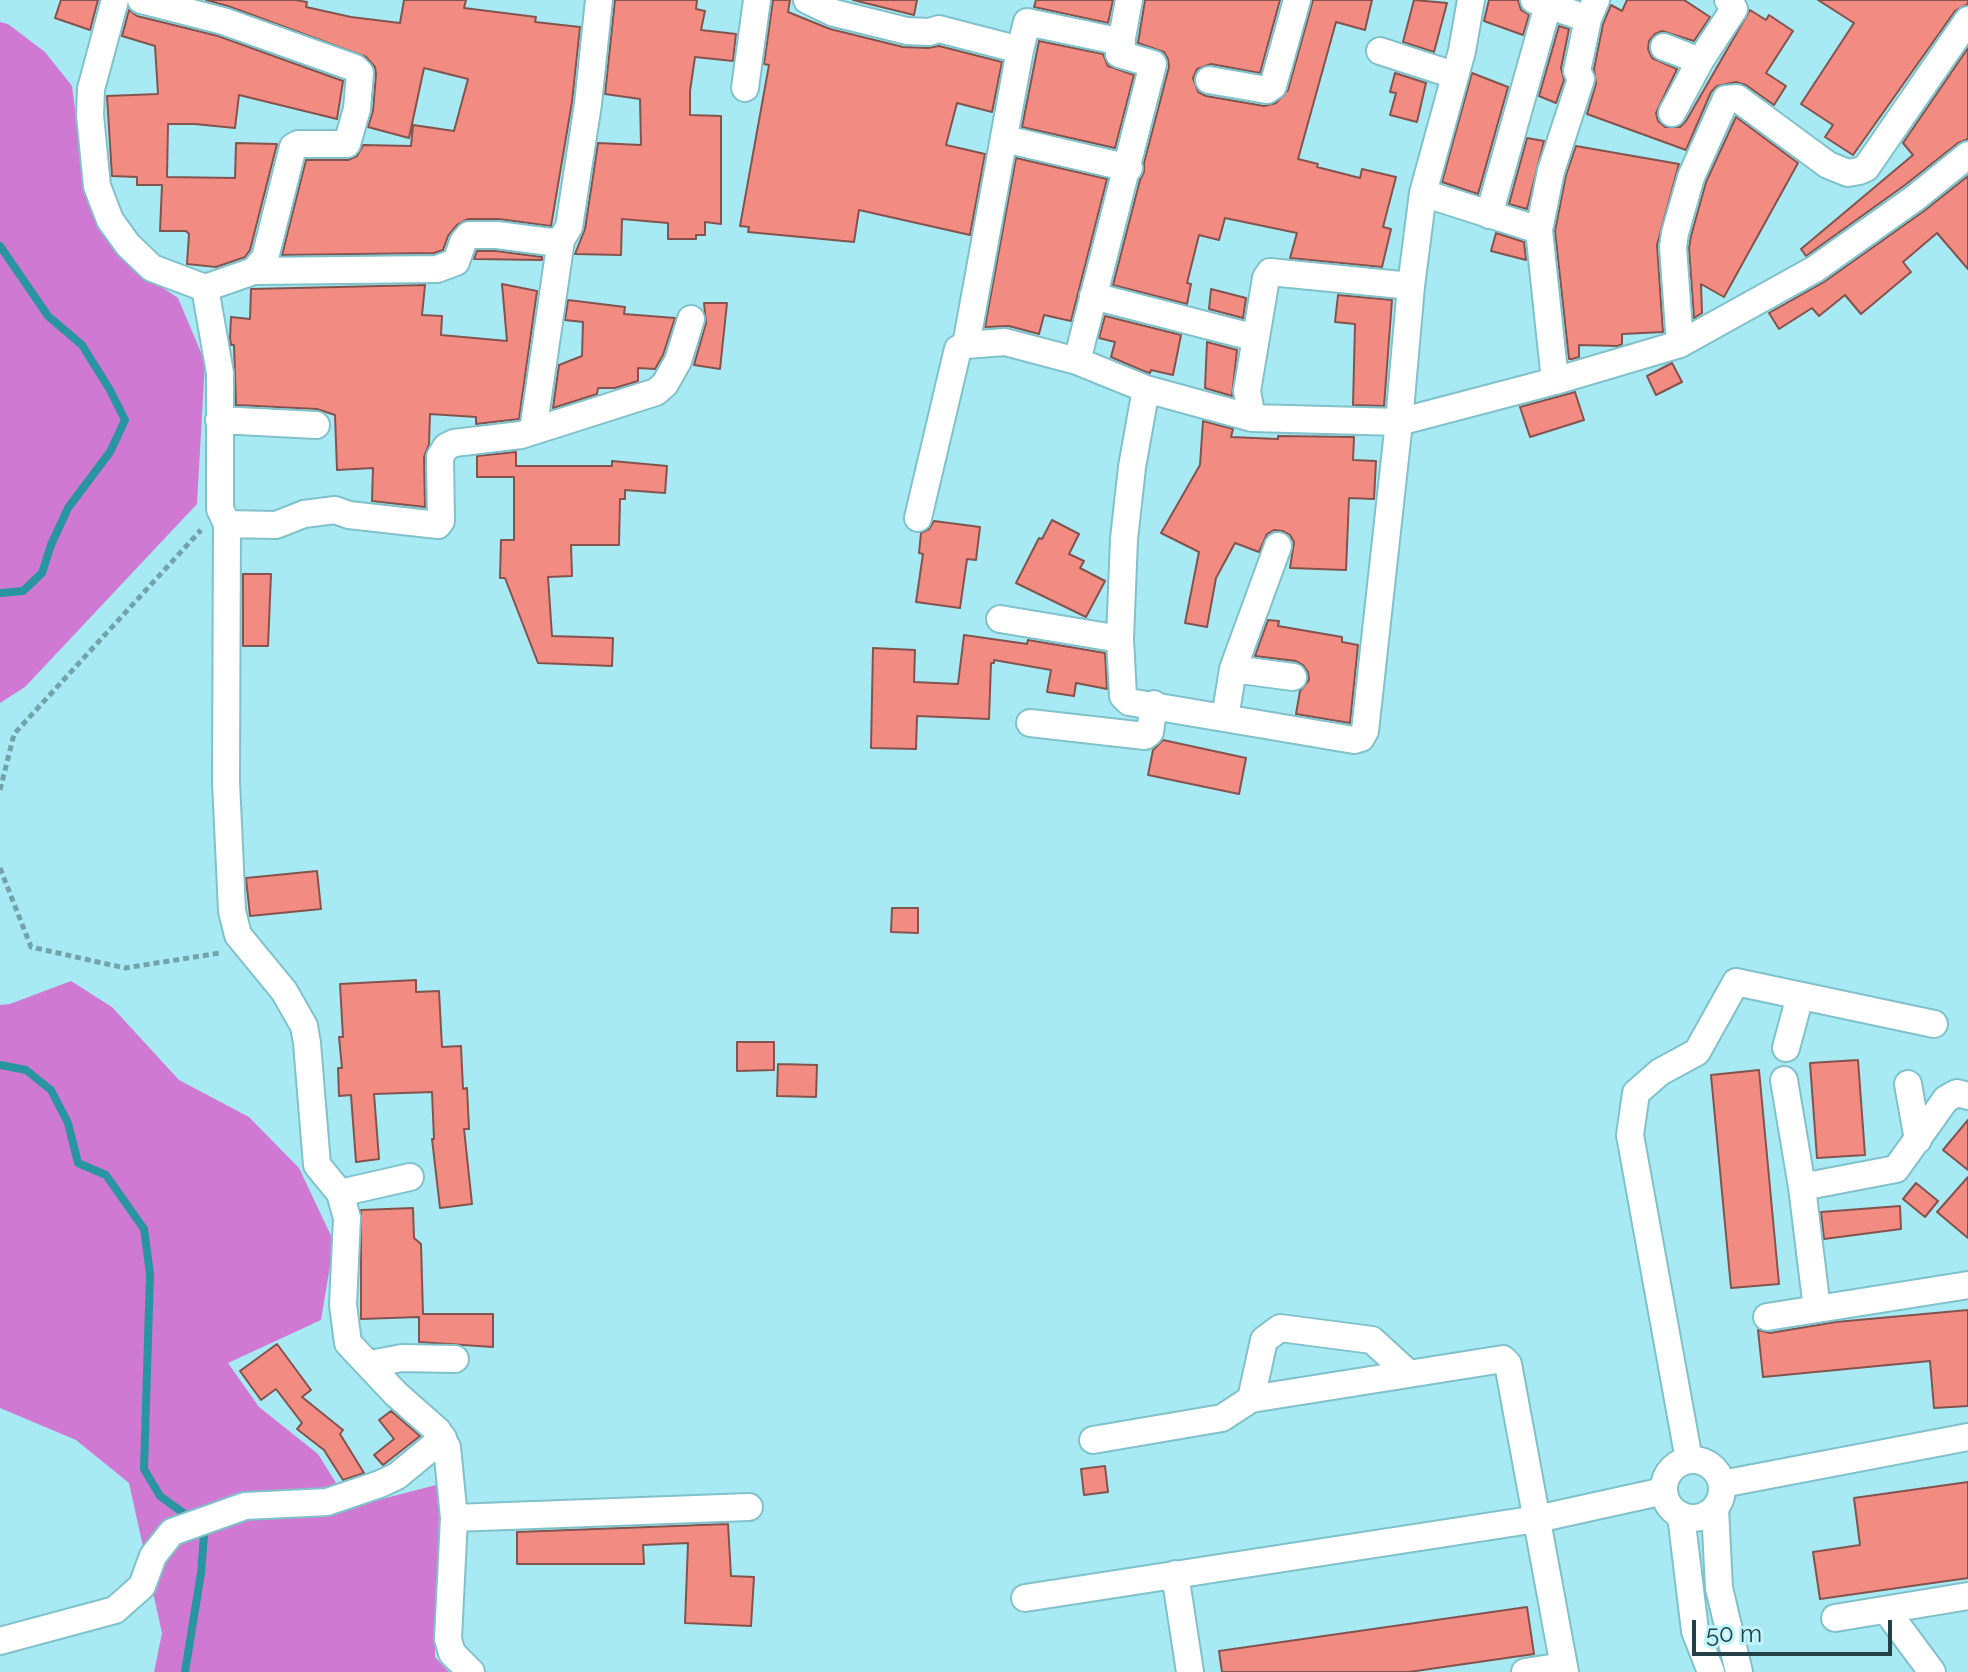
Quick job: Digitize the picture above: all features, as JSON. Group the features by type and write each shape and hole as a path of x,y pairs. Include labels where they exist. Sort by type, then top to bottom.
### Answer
{"street":[{"path":"115,0 91,89 90,115 97,186 110,220 128,245 152,268 205,288 254,271 437,269 456,262 469,235 551,242 561,240"},
{"path":"141,0 223,21 355,68 360,73 357,109 347,144 298,144 293,147 265,258 254,271"},
{"path":"533,431 561,240 569,227 586,119 599,0"},
{"path":"745,88 757,0"},
{"path":"807,0 834,13 907,31 939,29 1020,50"},
{"path":"1077,361 1129,168 1153,64 1119,54 1129,0"},
{"path":"1209,80 1267,90 1273,86 1297,0"},
{"path":"1146,389 1132,467 1124,539 1120,639 1123,696 1129,702 1354,740 1364,735 1423,193 1462,51 1471,0"},
{"path":"1672,113 1700,61 1734,9 1728,0"},
{"path":"1489,215 1541,3 1592,10 1577,71 1581,79 1551,171 1539,230 1555,381"},
{"path":"966,345 1029,11 1122,42"},
{"path":"1680,344 1673,247 1675,233 1691,177 1726,99 1737,98 1828,165 1848,173 1859,171 1866,168 1968,20"},
{"path":"1664,47 1700,61"},
{"path":"1380,51 1454,75"},
{"path":"1005,139 1129,168"},
{"path":"918,518 958,349 966,345 1005,342 1077,361 1146,389 1252,418 1399,422 1680,344 1815,269 1915,198 1968,155"},
{"path":"1423,193 1539,230"},
{"path":"1252,418 1247,391 1266,278 1270,272 1411,286"},
{"path":"205,288 220,373 226,782 232,911 238,935 284,991 304,1026 317,1165 340,1193 347,1218 343,1305 348,1343 443,1438 449,1458 454,1518 448,1639 452,1653 471,1672"},
{"path":"1093,296 1256,338"},
{"path":"224,516 276,525 304,514 335,510 349,515 438,525 441,521 440,457 446,447 454,443 521,435 656,392 665,384 678,361 691,319"},
{"path":"219,420 316,425"},
{"path":"1225,718 1233,669 1278,546"},
{"path":"1000,619 1120,639"},
{"path":"1233,669 1293,677"},
{"path":"1030,723 1145,736 1150,732 1154,704"},
{"path":"1689,1460 1630,1135 1636,1093 1660,1072 1697,1052 1736,982 1934,1024"},
{"path":"1786,1048 1800,996"},
{"path":"1784,1080 1802,1187 1817,1309"},
{"path":"1908,1084 1918,1140"},
{"path":"1802,1187 1896,1169 1946,1099 1957,1093 1968,1096"},
{"path":"340,1193 410,1177"},
{"path":"1767,1317 1968,1285"},
{"path":"1251,1399 1264,1340 1280,1328 1372,1340 1408,1373"},
{"path":"370,1364 402,1358 455,1359"},
{"path":"1093,1440 1222,1418 1251,1399 1499,1358 1506,1361 1564,1669 1525,1672"},
{"path":"1739,1672 1719,1588 1718,1496 1718,1473 1700,1461 1689,1460 1670,1470 1664,1491 1666,1501 1672,1510 1681,1515 1701,1518 1718,1496 1968,1437"},
{"path":"0,1641 115,1610 142,1586 153,1556 172,1532 245,1506 327,1502 397,1476 443,1438"},
{"path":"1025,1598 1537,1519 1664,1491"},
{"path":"454,1518 749,1507"},
{"path":"1681,1515 1695,1631 1711,1672"},
{"path":"1175,1574 1190,1672"},
{"path":"1835,1618 1968,1596"},
{"path":"1886,1610 1932,1672"}],"path":[{"path":"0,790 14,734 102,635 224,516"},
{"path":"0,868 31,947 125,968 249,948"}],"shaded area":[{"path":"0,22 8,24 45,52 72,86 87,200 129,265 178,298 205,362 197,504 25,687 0,703"},
{"path":"71,981 112,1007 179,1080 249,1117 299,1168 334,1242 321,1320 228,1363 259,1407 318,1454 351,1507 440,1484 435,1657 449,1672 154,1672 162,1633 129,1483 76,1440 0,1408 0,1005"}],"building":[{"path":"61,0 98,0 90,30 55,18"},
{"path":"206,0 295,0 307,2 306,7 351,17 400,23 404,0 466,0 464,8 536,17 535,22 580,27 572,102 551,226 499,219 468,219 457,225 448,236 443,250 434,253 282,255 306,160 348,160 357,156 363,145 411,146 413,125 454,131 468,79 424,68 409,138 368,127 373,111 376,74 375,67 366,57"},
{"path":"615,0 697,0 696,9 705,11 701,30 736,34 733,61 695,57 690,91 690,115 721,116 721,224 705,222 705,235 696,235 696,239 668,239 668,223 622,219 621,255 575,254 585,229 598,143 641,145 640,99 605,94"},
{"path":"773,0 790,0 788,12 830,29 903,47 939,46 1002,62 992,112 957,103 946,145 985,154 970,235 859,210 854,242 748,232 749,227 740,226 769,65 764,64"},
{"path":"853,0 917,0 914,15"},
{"path":"1036,0 1113,0 1108,23 1034,7"},
{"path":"1145,0 1280,0 1260,73 1211,64 1197,69 1193,78 1198,92 1206,96 1264,106 1276,103 1288,90 1313,0 1372,0 1365,30 1336,22 1298,159 1360,178 1362,169 1396,177 1383,227 1391,229 1382,267 1290,258 1297,233 1225,218 1219,240 1199,235 1187,283 1191,284 1187,304 1113,285 1169,67 1164,52 1138,43"},
{"path":"1414,0 1447,3 1434,52 1403,42"},
{"path":"1489,0 1518,0 1521,10 1529,15 1523,35 1484,21"},
{"path":"1627,0 1684,0 1710,17 1694,41 1662,31 1649,41 1652,58 1677,69 1656,113 1658,121 1665,127 1680,127 1686,121 1750,10 1766,20 1769,15 1793,31 1766,73 1786,86 1774,105 1746,85 1736,82 1717,86 1711,92 1686,150 1587,114 1596,84 1594,69 1603,24 1611,5 1622,11"},
{"path":"1818,0 1968,0 1968,4 1955,11 1853,155 1825,137 1833,125 1801,104 1854,23"},
{"path":"129,10 137,16 218,36 343,81 337,119 239,95 235,128 168,124 167,177 235,178 236,143 277,144 250,250 245,257 216,267 187,264 189,234 186,231 160,231 162,185 137,185 137,177 112,176 107,96 158,94 155,46 122,36"},
{"path":"1559,26 1569,29 1561,68 1564,80 1556,103 1539,96"},
{"path":"1039,41 1103,54 1108,66 1134,75 1115,148 1022,127"},
{"path":"1968,48 1968,139 1958,143 1806,256 1801,249 1913,155 1903,143"},
{"path":"1395,73 1426,83 1417,122 1390,115 1396,93 1390,92"},
{"path":"1472,73 1508,87 1478,194 1442,182"},
{"path":"1736,117 1798,163 1724,297 1701,284 1702,313 1694,318 1689,248 1691,236 1706,182"},
{"path":"1527,138 1544,141 1527,209 1509,204"},
{"path":"1576,146 1679,164 1657,245 1663,332 1622,334 1622,344 1618,346 1579,345 1579,357 1569,359 1555,231 1566,175"},
{"path":"1016,158 1107,179 1071,321 1044,315 1039,334 1009,326 985,327"},
{"path":"1968,176 1968,269 1937,233 1903,262 1911,272 1861,314 1845,295 1819,316 1812,308 1779,329 1769,313 1824,282"},
{"path":"1496,233 1524,242 1526,260 1491,251"},
{"path":"477,251 542,257 542,260 474,259"},
{"path":"502,284 537,291 519,419 476,424 476,417 430,414 429,444 424,457 425,507 372,501 373,468 337,470 335,415 317,409 236,405 231,317 250,319 251,289 425,285 422,315 442,316 441,335 507,341"},
{"path":"1211,289 1246,298 1243,318 1209,309"},
{"path":"1338,295 1392,300 1384,406 1353,405 1355,324 1335,322"},
{"path":"568,300 625,307 624,314 675,318 655,369 638,368 638,381 615,388 598,388 597,394 553,408 559,365 582,356 583,322 565,320"},
{"path":"704,303 727,303 720,369 694,365 706,323"},
{"path":"1105,316 1181,335 1173,375 1151,370 1150,373 1146,372 1111,357 1115,342 1099,338"},
{"path":"1207,342 1237,350 1232,396 1205,388"},
{"path":"1672,363 1682,382 1656,395 1647,376"},
{"path":"1575,392 1584,420 1530,437 1520,407"},
{"path":"1203,421 1233,429 1231,437 1354,437 1353,460 1376,461 1374,499 1349,498 1346,570 1290,568 1294,542 1290,535 1274,530 1267,534 1259,552 1235,543 1216,578 1207,627 1185,623 1199,552 1161,533 1200,465"},
{"path":"516,452 516,466 612,466 612,461 667,466 665,493 625,490 625,499 620,499 619,545 571,545 572,576 548,577 552,636 613,638 612,666 538,663 505,578 500,578 501,540 514,540 514,477 477,477 477,456"},
{"path":"1052,520 1079,534 1069,554 1084,561 1080,568 1105,581 1086,617 1016,583"},
{"path":"934,521 980,527 976,560 967,559 960,608 916,602 923,554 919,553 921,533 929,529"},
{"path":"243,574 271,574 268,646 243,646"},
{"path":"1268,620 1279,621 1278,626 1342,637 1342,642 1358,645 1350,723 1296,714 1300,691 1309,680 1308,672 1296,661 1255,656"},
{"path":"964,635 1027,644 1028,640 1105,653 1107,689 1076,683 1074,696 1047,692 1051,670 994,660 991,663 989,719 917,716 916,749 871,748 873,648 915,650 914,682 958,684"},
{"path":"1163,740 1246,758 1239,794 1148,775 1153,750"},
{"path":"317,871 321,909 250,916 246,878"},
{"path":"892,908 918,908 918,933 891,932"},
{"path":"416,980 416,992 439,991 442,1047 461,1046 463,1089 467,1088 469,1129 464,1129 472,1204 440,1208 432,1139 432,1092 374,1094 379,1159 356,1162 351,1095 339,1096 338,1068 342,1068 339,1037 343,1037 340,984"},
{"path":"737,1042 774,1042 774,1070 737,1071"},
{"path":"1858,1060 1865,1155 1817,1158 1810,1063"},
{"path":"778,1064 817,1065 816,1097 777,1096"},
{"path":"1759,1070 1779,1284 1731,1288 1711,1075"},
{"path":"1968,1120 1968,1170 1943,1150"},
{"path":"1968,1177 1968,1238 1937,1212"},
{"path":"1916,1183 1938,1201 1925,1217 1903,1199"},
{"path":"1900,1206 1901,1229 1824,1239 1821,1212"},
{"path":"413,1208 414,1238 421,1244 423,1314 493,1314 493,1347 419,1342 419,1317 361,1319 361,1210"},
{"path":"1968,1310 1968,1406 1934,1408 1930,1361 1763,1377 1758,1330 1770,1333 1836,1322"},
{"path":"277,1344 311,1390 302,1397 343,1430 340,1434 364,1473 343,1480 324,1450 297,1429 302,1423 276,1389 261,1400 240,1371"},
{"path":"391,1411 420,1436 383,1465 374,1455 394,1439 379,1420"},
{"path":"1105,1466 1108,1492 1084,1495 1081,1469"},
{"path":"1968,1482 1968,1578 1820,1599 1813,1552 1860,1545 1854,1498"},
{"path":"728,1524 731,1576 754,1577 751,1626 685,1623 688,1543 643,1545 644,1564 517,1564 517,1532"},
{"path":"1527,1607 1534,1654 1409,1672 1222,1672 1219,1651"}],"waterway":[{"path":"0,246 48,316 82,345 125,420 110,452 68,508 42,573 23,591 0,593"},
{"path":"0,1065 26,1070 51,1090 68,1123 78,1163 106,1175 144,1229 150,1274 144,1469 160,1496 193,1520 204,1536 185,1672"}]}
